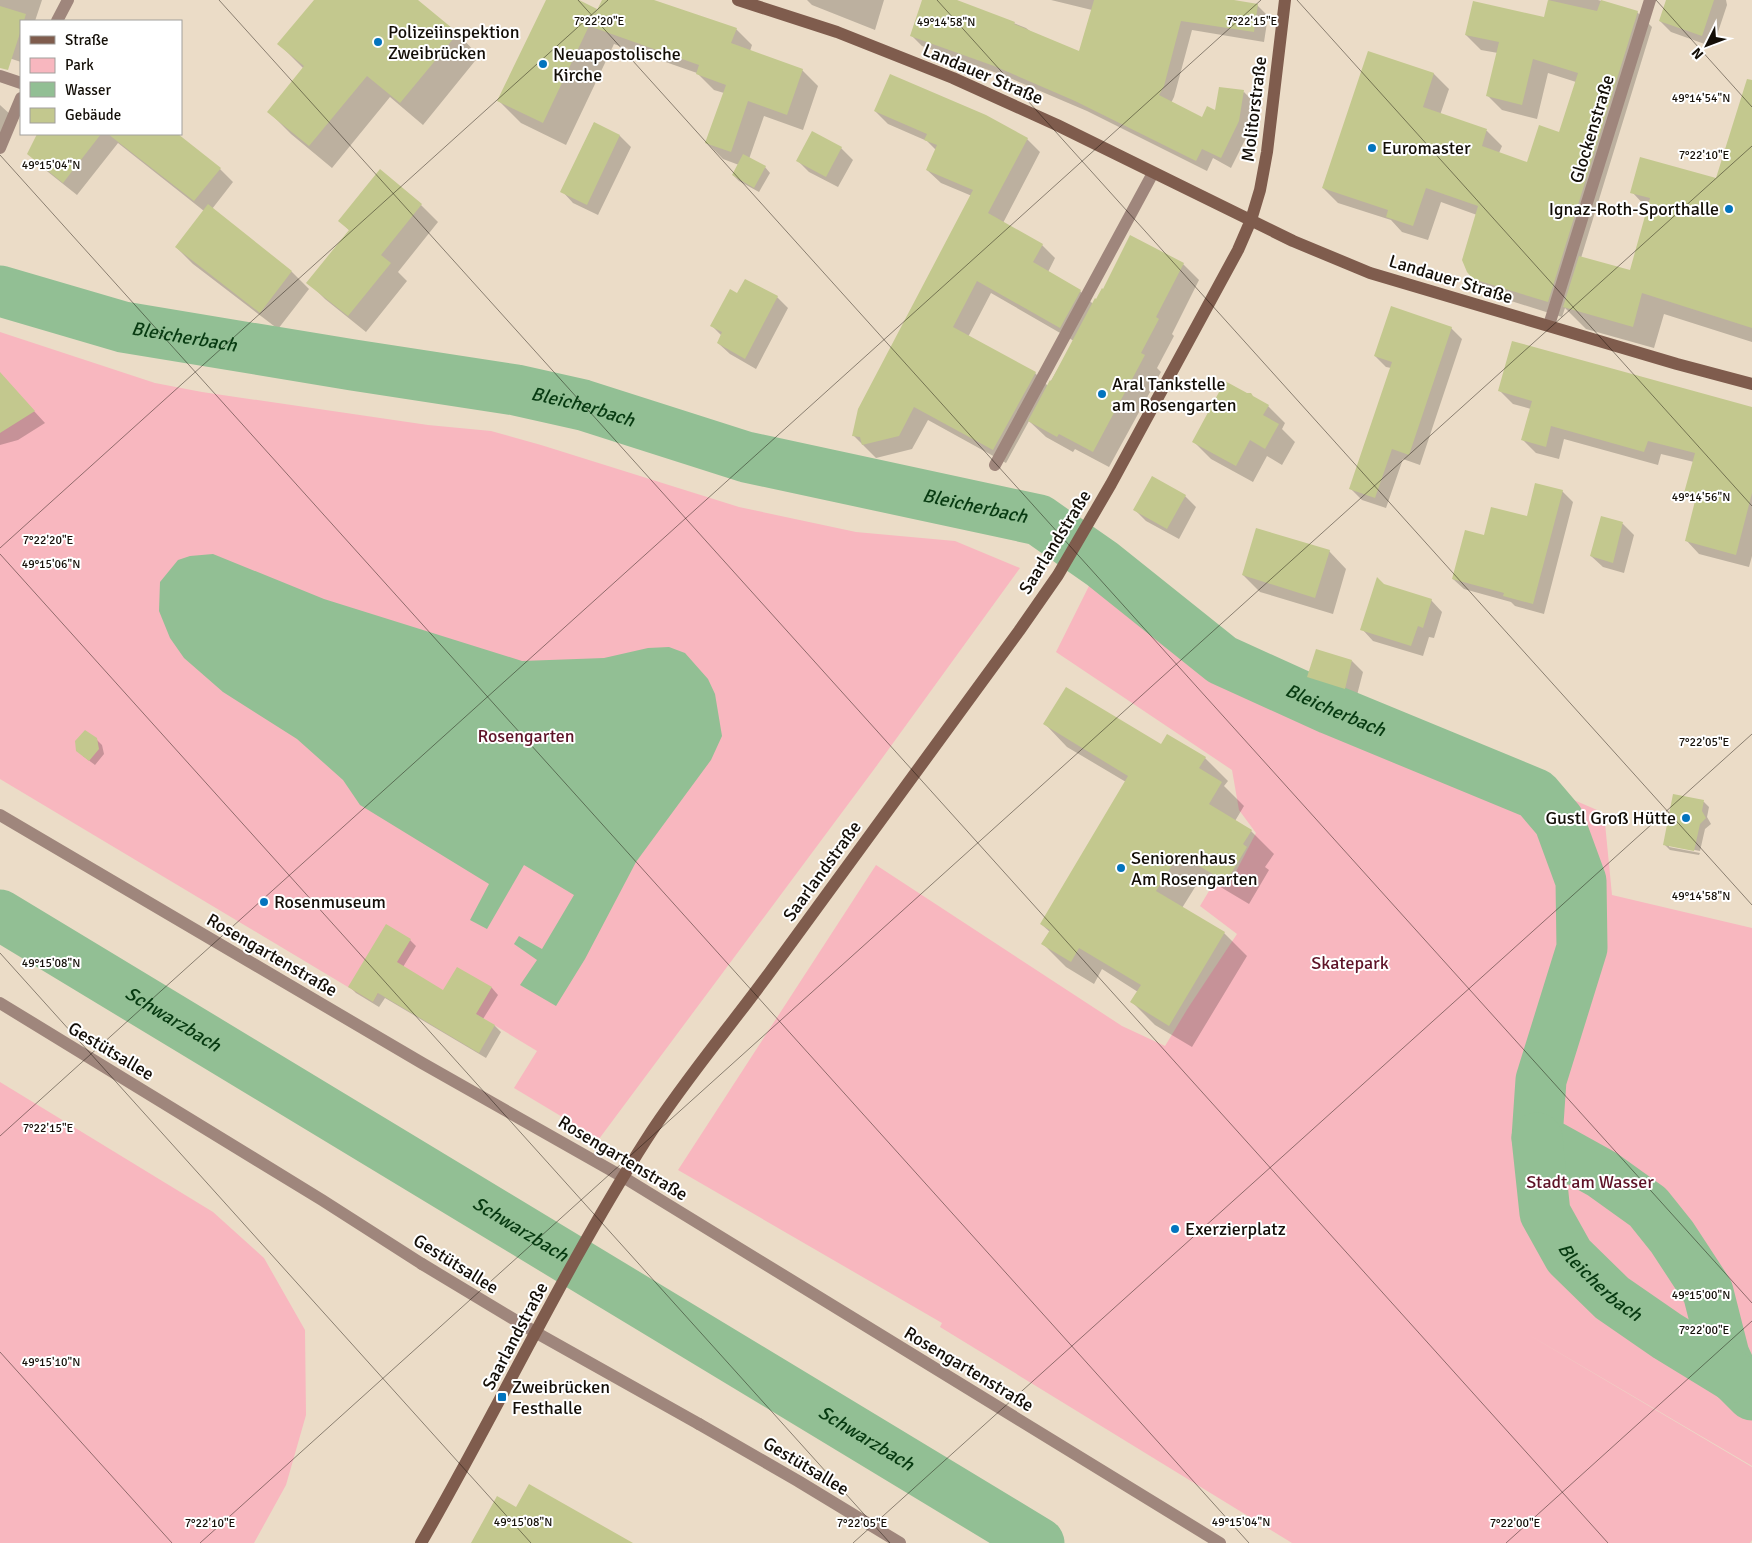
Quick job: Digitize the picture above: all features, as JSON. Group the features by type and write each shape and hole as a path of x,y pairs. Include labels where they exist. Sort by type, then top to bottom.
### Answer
{"main road":[{"name":"Landauer Straße","path":"738,0 837,32 953,78 1057,125 1292,241 1370,273 1676,364 1752,384"},
{"name":"Molitorstraße","path":"1251,220 1260,190 1267,152 1285,0"},
{"name":"Saarlandstraße","path":"425,1539 502,1398 535,1332 598,1220 647,1139 685,1084 769,974 1019,631 1067,559 1231,266 1251,220"}],"street":[{"path":"58,20 68,0"},
{"name":"Glockenstraße","path":"1548,325 1650,0"},
{"path":"0,76 20,84"},
{"path":"0,148 20,100"},
{"path":"995,466 1153,173"},
{"name":"Rosengartenstraße","path":"0,815 414,1058 624,1177 1220,1543"},
{"name":"Gestütsallee","path":"0,1003 535,1332 798,1481 900,1543"}],"green space":[{"name":"Rosengarten","path":"0,332 155,383 202,392 428,425 491,431 739,507 856,532 955,541 1020,568 875,768 599,1139 514,1088 537,1051 476,1014 467,1030 385,981 373,1002 0,779"},
{"path":"1107,553 1198,631 1271,672 1370,712 1604,813 1612,895 1752,928 1752,1466 1490,1312 1752,1467 1752,1540 1750,1543 1292,1543 940,1327 942,1323 678,1170 876,865 1122,1026 1165,1046 1237,934 1200,906 1215,881 1229,885 1256,833 1239,810 1232,770 1056,652"},
{"path":"0,1082 213,1212 264,1258 305,1330 306,1415 286,1485 254,1543 0,1543"}],"water":[{"path":"213,554 324,599 522,661 604,658 648,648 669,647 685,653 708,679 715,694 722,736 711,760 636,862 585,959 556,1006 520,985 537,960 514,944 519,936 542,949 574,895 524,865 487,929 470,920 489,884 360,805 343,780 297,739 223,692 184,658 170,638 159,611 160,582 178,560 190,556"}],"building":[{"path":"314,0 418,0 458,33 400,103 367,76 309,146 267,112 304,66 277,44"},
{"name":"Neuapostolische Kirche","path":"546,0 579,0 597,9 543,123 497,101"},
{"path":"602,0 654,0 737,28 731,43 803,69 787,115 748,101 731,152 705,143 726,85 696,74 699,65 589,26"},
{"path":"922,0 957,0 1015,22 1014,24 1079,51 1094,0 1234,0 1258,4 1254,32 1181,21 1164,86 1159,95 1202,117 1207,106 1215,110 1219,87 1244,90 1239,121 1221,158 1202,149 1196,161 1075,101 994,66 910,36"},
{"path":"1548,0 1597,11 1601,0 1638,11 1548,302 1473,279 1467,272 1462,260 1478,206 1426,188 1413,226 1386,217 1388,210 1322,188 1368,51 1434,73 1423,107 1487,129 1482,146 1527,162 1539,125 1559,132 1578,73 1533,59 1522,105 1486,96 1499,42 1465,35 1473,1 1544,17"},
{"path":"1666,0 1714,0 1702,36 1659,21"},
{"path":"0,6 26,14 24,20 20,20 20,33 8,70 0,68"},
{"path":"890,74 986,115 1028,138 988,213 1043,244 1033,262 1081,290 1060,328 977,281 953,327 1036,372 993,450 914,407 899,436 862,445 860,437 852,436 858,409 973,190 926,170 937,145 924,140 927,134 874,111"},
{"path":"1747,79 1752,80 1752,328 1642,293 1633,327 1563,307 1579,256 1630,270 1650,198 1630,193 1640,157 1716,178"},
{"path":"594,122 620,135 587,205 560,192"},
{"path":"812,131 842,147 826,177 796,161"},
{"path":"36,135 100,135 63,183 27,154"},
{"path":"109,135 179,135 221,168 194,201"},
{"path":"743,154 766,166 754,188 732,175"},
{"path":"380,169 422,204 381,255 391,263 348,316 306,283 349,230 338,221"},
{"path":"208,204 292,271 260,313 175,247"},
{"path":"1130,235 1184,263 1156,317 1159,319 1141,353 1145,355 1093,452 1059,434 1057,437 1028,421 1095,298 1103,289"},
{"path":"745,279 778,296 745,359 717,343 722,332 710,326 730,289 737,293"},
{"path":"1391,306 1452,327 1409,455 1392,449 1375,498 1349,489 1392,362 1374,356"},
{"path":"1512,341 1752,407 1752,493 1736,555 1685,541 1696,497 1684,493 1695,453 1648,441 1644,452 1551,426 1546,447 1521,440 1532,401 1498,391"},
{"path":"0,372 35,411 0,433"},
{"path":"1225,381 1247,393 1251,393 1269,405 1263,415 1279,424 1265,449 1250,440 1236,466 1192,442"},
{"path":"1152,476 1186,495 1167,529 1133,510"},
{"path":"1535,483 1563,490 1533,604 1503,596 1504,593 1452,579 1465,530 1484,535 1491,507 1527,516"},
{"path":"1601,516 1623,522 1613,563 1590,556"},
{"path":"1256,528 1330,550 1315,598 1242,575"},
{"path":"1377,577 1384,584 1432,599 1423,628 1418,626 1411,646 1360,630"},
{"path":"1316,649 1352,660 1345,689 1307,677"},
{"name":"Seniorenhaus Am Rosengarten","path":"1066,687 1161,744 1167,734 1206,757 1199,768 1222,782 1209,804 1252,830 1243,844 1247,847 1226,882 1179,854 1156,891 1225,932 1169,1026 1130,1002 1141,985 1079,948 1071,962 1041,944 1050,930 1040,924 1128,776 1043,724"},
{"path":"85,730 97,738 99,749 89,761 76,751 75,741"},
{"name":"Gustl Groß Hütte","path":"1673,794 1704,800 1702,811 1706,818 1700,824 1694,851 1663,845"},
{"path":"386,924 411,939 397,962 443,990 457,967 492,987 476,1014 495,1025 479,1053 378,993 373,1002 348,987"},
{"path":"529,1484 633,1543 471,1543 497,1496 516,1507"}],"waterway":[{"name":"Bleicherbach","path":"0,291 123,327 516,390 583,405 746,457 1039,520 1102,564 1222,660 1330,709 1536,794 1559,821 1581,881 1582,948 1541,1080 1537,1138 1602,1174 1648,1207 1672,1237 1708,1292 1724,1355 1734,1377 1752,1395"},
{"name":"Schwarzbach","path":"0,915 1039,1543"},
{"name":"Bleicherbach","path":"1537,1138 1545,1213 1569,1256 1612,1298 1667,1336 1734,1377"}],"place":[{"name":"Polizeiinspektion Zweibrücken","path":"378,42"},
{"name":"Neuapostolische Kirche","path":"543,64"},
{"name":"Euromaster","path":"1372,148"},
{"name":"Ignaz-Roth-Sporthalle","path":"1729,209"},
{"name":"Aral Tankstelle am Rosengarten","path":"1102,394"},
{"name":"Gustl Groß Hütte","path":"1686,818"},
{"name":"Seniorenhaus Am Rosengarten","path":"1121,868"},
{"name":"Rosenmuseum","path":"264,902"},
{"name":"Exerzierplatz","path":"1175,1229"},
{"name":"Zweibrücken Festhalle","path":"502,1397"}],"park label":[{"name":"Skatepark","path":"1350,963"},
{"name":"Stadt am Wasser","path":"1590,1182"}]}
